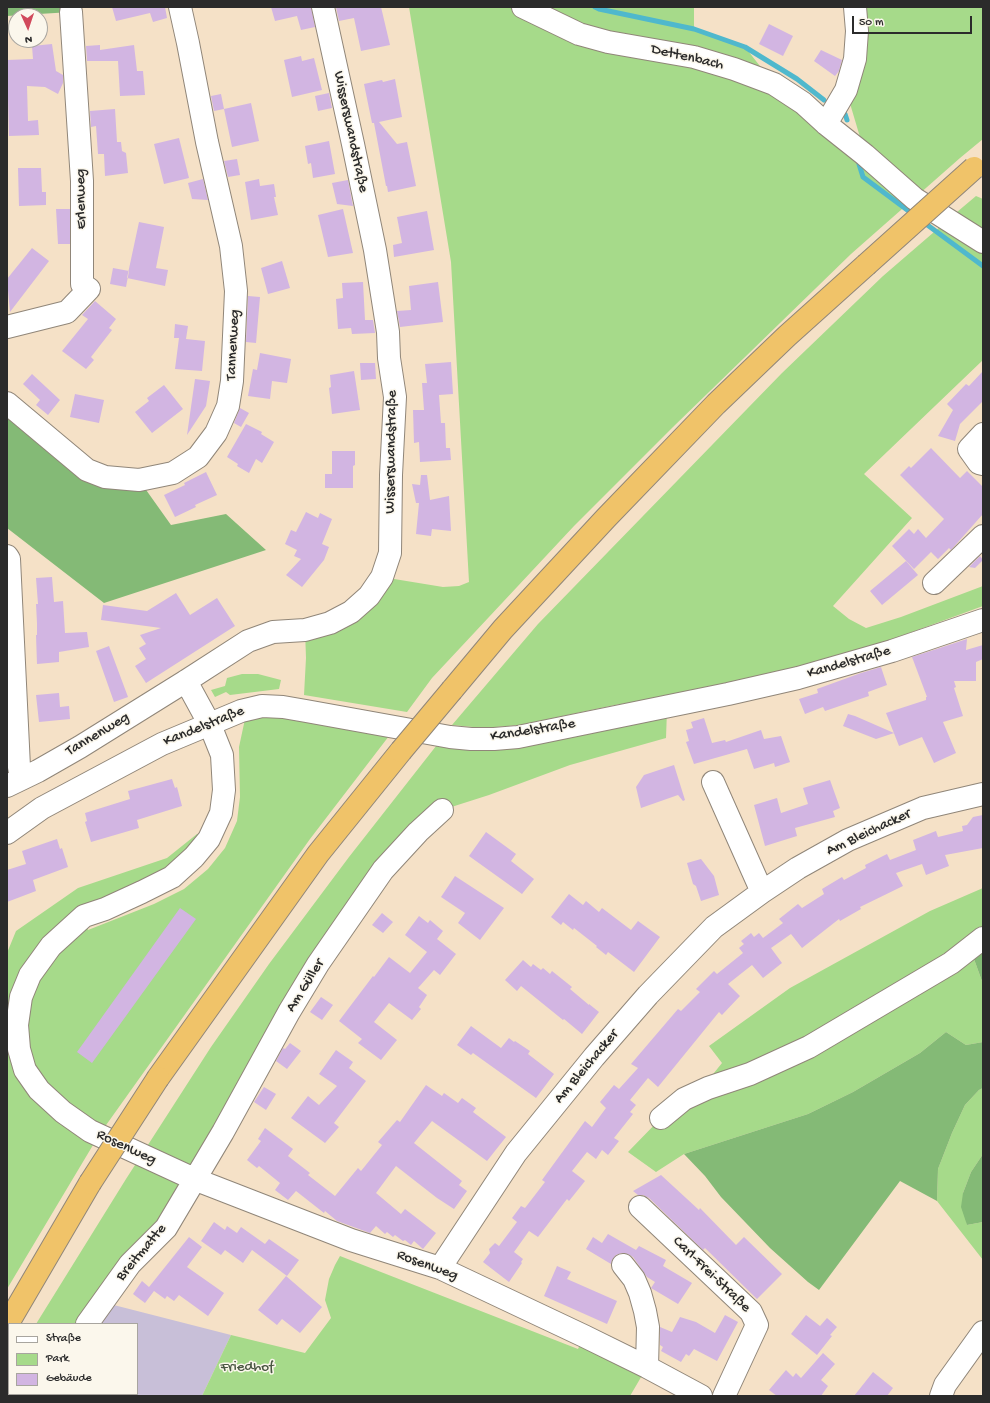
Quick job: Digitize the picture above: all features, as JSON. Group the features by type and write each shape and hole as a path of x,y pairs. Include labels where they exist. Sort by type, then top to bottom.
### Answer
{"highway":[{"path":"8,1323 90,1183 158,1078 318,854 401,751 503,629 606,518 716,404 787,336 979,165"}],"street":[{"name":"Tannenweg","path":"7,404 87,470 105,478 139,480 173,473 198,456 216,433 228,406 232,381 236,291 231,246 207,142 180,7"},
{"name":"Wisserswandstraße","path":"186,681 248,641 273,632 306,630 330,623 351,612 369,596 382,577 390,553 391,475 395,397 389,358 388,332 373,242 323,7"},
{"name":"Dettenbach","path":"523,7 579,34 608,42 694,57 734,69 774,84 803,103 915,199 983,242"},
{"path":"833,129 855,59 857,31 855,7"},
{"name":"Erlenweg","path":"7,328 67,312 89,289 82,284 82,181 71,12"},
{"path":"934,584 983,536"},
{"path":"7,556 9,559 19,767 14,782"},
{"name":"Kandelstraße","path":"7,833 42,808 162,744 241,711 262,706 283,707 450,737 494,739 518,737 728,694 798,678 892,651 983,620"},
{"name":"Tannenweg","path":"14,782 38,771 80,747 186,681"},
{"name":"Rosenweg","path":"186,681 210,725 222,755 224,790 221,813 209,839 172,877 105,909 84,916 51,946 30,975 21,997 17,1025 19,1049 25,1070 40,1090 63,1112 90,1131 194,1180 351,1240 440,1268 647,1367 700,1396"},
{"path":"713,782 762,892"},
{"name":"Am Bleichacker","path":"440,1268 516,1153 594,1057 648,995 714,927 798,868 848,840 923,808 983,794"},
{"name":"Am Güller","path":"194,1180 289,1012 318,964 383,870 418,832 442,810"},
{"path":"661,1118 684,1100 708,1088 750,1074 809,1047 951,962 983,938"},
{"name":"Breitmatte","path":"88,1323 130,1264 166,1228 194,1180"},
{"name":"Carl-Frei-Straße","path":"640,1207 751,1312 757,1325 724,1396"},
{"path":"624,1265 634,1279 640,1294 648,1327 647,1367"},
{"path":"941,1396 946,1385 983,1332"}],"shaded area":[{"path":"102,1302 231,1335 202,1396 37,1396 138,1395 138,1323 88,1323"}],"green space":[{"path":"7,7 69,7 71,12 48,13 48,8 8,8 7,16"},
{"path":"409,7 694,7 694,29 745,47 774,84 865,154 846,90 855,7 983,7 983,139 851,254 673,427 574,526 432,678 407,712 304,695 306,658 305,630 382,577 443,587 459,586 469,582 451,262"},
{"path":"976,196 983,199 983,230 957,212"},
{"path":"941,226 970,243 983,253 983,360 864,474 912,518 833,606 849,619 866,628 901,617 983,586 983,606 882,643 794,670 520,725 473,727 452,725 538,624 782,373 883,276"},
{"path":"7,404 64,450 139,480 171,525 226,514 266,550 104,603 7,528"},
{"path":"242,674 258,674 281,680 279,689 230,695 226,692 215,697 211,690 225,686 227,678"},
{"path":"667,710 666,738 570,765 489,795 442,810 383,870 223,1132 88,1323 37,1323 126,1179 211,1047 269,964 349,857 440,741"},
{"path":"266,714 389,736 310,839 99,1135 7,1289 7,953 16,931 78,888 167,858 197,834 203,836 177,864 84,916 88,930 154,904 184,889 208,869 225,848 237,821 240,797 239,747 245,719"},
{"path":"983,888 983,938 970,948 983,984 983,1042 966,1045 946,1032 920,1053 853,1092 808,1114 684,1154 656,1172 628,1152 661,1118 697,1094 722,1063 709,1046 790,988 930,911"},
{"path":"983,938 983,984 970,948"},
{"path":"946,1032 966,1045 983,1042 983,1088 979,1090 965,1105 952,1133 938,1169 937,1201 900,1181 819,1290 770,1248 721,1197 705,1176 684,1154 808,1114 853,1092 920,1053"},
{"path":"983,1088 983,1154 971,1172 963,1193 967,1225 983,1222 983,1260 937,1201 938,1169 952,1133 965,1105 979,1090"},
{"path":"983,1154 983,1222 967,1225 961,1207 963,1193 971,1172"},
{"name":"Friedhof","path":"340,1256 578,1349 584,1336 647,1367 630,1396 202,1396 231,1335 305,1353 331,1318 325,1300 329,1279"},
{"path":"8,1369 8,1395 37,1396 7,1396"}],"building":[{"path":"112,7 165,7 167,18 153,22 150,13 116,21"},
{"path":"271,7 311,7 315,27 301,30 297,16 275,21"},
{"path":"336,7 381,7 390,45 361,51 354,18 339,21"},
{"path":"769,24 793,36 783,56 759,44"},
{"path":"48,44 52,44 56,71 63,75 63,83 58,94 45,87 27,86 28,121 38,120 39,135 9,136 7,60 33,59 32,48 48,48"},
{"path":"100,45 100,50 134,45 137,71 143,71 145,95 120,96 118,61 87,61 86,46"},
{"path":"821,50 842,60 839,71 835,76 814,61"},
{"path":"301,56 302,61 314,58 322,90 292,97 284,60"},
{"path":"395,79 402,117 379,122 397,144 407,142 416,186 388,192 374,123 372,123 364,84"},
{"path":"329,93 332,108 318,111 315,96"},
{"path":"221,94 224,109 214,111 211,96"},
{"path":"251,103 259,141 232,147 224,109"},
{"path":"115,109 117,142 121,142 122,151 126,153 128,173 105,176 104,154 98,154 96,126 91,127 90,111"},
{"path":"179,138 189,178 164,184 154,144"},
{"path":"329,141 335,174 313,178 311,163 308,164 305,146"},
{"path":"237,159 240,175 228,177 224,161"},
{"path":"18,168 41,168 42,192 46,192 46,205 19,206"},
{"path":"203,179 208,200 192,199 188,183"},
{"path":"259,179 260,186 274,184 276,197 274,197 278,215 251,220 245,182"},
{"path":"348,180 353,206 337,204 332,183"},
{"path":"56,209 70,209 70,244 58,244"},
{"path":"343,209 353,253 328,257 318,215"},
{"path":"427,211 434,250 394,257 393,245 402,243 397,217"},
{"path":"139,222 164,227 156,268 168,270 165,286 127,278"},
{"path":"32,248 49,261 10,312 7,279"},
{"path":"282,261 290,288 268,294 261,268"},
{"path":"113,268 129,271 126,287 110,284"},
{"path":"363,282 365,320 373,320 375,333 352,334 351,328 338,329 336,299 343,298 342,283"},
{"path":"438,282 443,322 400,327 397,311 411,310 409,286"},
{"path":"248,296 260,297 256,343 246,342"},
{"path":"95,301 116,319 109,328 112,330 91,357 94,360 86,369 62,351 88,319 82,315"},
{"path":"175,324 188,326 186,339 205,341 202,371 175,369 179,338 174,338"},
{"path":"260,353 291,359 287,383 272,381 270,399 248,396 253,369 257,370"},
{"path":"451,362 453,394 439,395 441,423 445,423 446,448 450,448 451,460 420,462 419,442 414,443 413,410 424,410 422,383 427,383 425,364"},
{"path":"360,363 375,363 376,379 361,380"},
{"path":"354,371 360,410 332,414 329,388 331,387 330,375"},
{"path":"983,371 983,401 960,424 955,441 938,436 953,410 947,404 966,384 969,386"},
{"path":"32,374 60,400 48,415 36,405 40,400 23,384"},
{"path":"195,379 210,381 206,406 187,435"},
{"path":"164,385 183,409 152,433 135,412 149,401 147,398"},
{"path":"75,394 104,400 99,423 70,417"},
{"path":"240,408 249,413 241,427 234,423"},
{"path":"246,424 262,432 261,434 274,442 262,463 256,459 249,473 237,466 238,464 227,457"},
{"path":"931,448 960,478 967,471 983,487 983,514 951,550 949,548 938,559 931,552 914,569 892,546 909,529 914,534 918,529 926,538 944,519 900,475 909,466 911,468"},
{"path":"332,451 355,451 353,488 325,488 325,474 332,474"},
{"path":"206,472 217,495 195,505 196,507 175,517 164,495 185,485 184,483"},
{"path":"421,475 427,475 430,500 449,496 451,531 432,529 431,536 416,534 419,503 416,503 412,484 420,485"},
{"path":"306,512 318,518 320,513 332,519 322,544 329,547 324,560 302,587 286,575 301,559 294,556 297,550 285,544 291,530 296,532"},
{"path":"980,556 983,560 975,568 969,567"},
{"path":"906,561 918,575 882,605 870,591"},
{"path":"52,577 54,602 63,601 65,633 87,632 89,647 59,652 59,662 37,664 36,604 38,604 36,578"},
{"path":"176,593 190,615 217,598 235,626 146,683 135,666 146,659 139,648 146,644 140,635 161,628 101,620 103,605 147,611"},
{"path":"967,639 966,650 983,645 983,659 976,662 976,681 954,681 956,687 954,688 963,716 943,722 956,753 934,763 922,737 899,746 886,713 926,700 927,697 912,657"},
{"path":"109,646 128,697 114,702 96,651"},
{"path":"881,667 887,685 868,692 869,696 825,711 823,707 805,714 799,699 818,693 817,689"},
{"path":"59,693 60,707 69,706 70,719 39,722 36,695"},
{"path":"848,714 894,733 876,739 843,726"},
{"path":"704,718 712,743 725,740 726,742 761,730 764,739 781,736 790,762 775,767 774,763 754,769 747,749 694,764 686,742 689,741 686,730 693,728 691,722"},
{"path":"674,765 685,800 683,801 678,795 641,808 636,787 644,775"},
{"path":"172,779 175,788 177,787 182,806 137,820 139,828 91,842 85,822 87,821 85,813 130,799 128,791"},
{"path":"830,780 840,808 833,811 835,817 795,828 797,836 765,846 754,805 777,798 781,813 808,804 803,788"},
{"path":"983,815 983,848 945,855 949,866 926,875 922,864 896,873 903,886 860,907 861,909 840,921 839,919 802,948 791,934 771,948 782,963 763,978 752,965 728,984 740,996 722,1015 719,1012 658,1087 648,1078 630,1100 636,1105 630,1112 633,1114 614,1138 619,1141 608,1155 602,1150 596,1159 587,1152 572,1171 585,1181 569,1201 567,1199 538,1237 529,1231 514,1252 523,1259 521,1262 522,1263 509,1282 483,1262 490,1253 489,1249 495,1243 499,1246 517,1222 512,1218 521,1206 525,1208 545,1182 542,1180 585,1121 592,1127 606,1108 600,1102 614,1085 619,1089 638,1068 631,1064 678,1009 681,1011 700,992 696,989 714,971 717,974 743,953 739,948 744,944 741,941 751,933 754,937 759,933 763,938 783,923 779,919 798,904 802,908 824,894 822,889 842,877 844,880 866,868 865,865 887,854 890,860 916,850 913,840 936,831 938,837 963,831 962,826 967,825 973,817"},
{"path":"486,832 516,854 511,861 534,879 522,894 469,856"},
{"path":"57,839 60,849 62,848 68,867 33,880 36,891 7,902 7,870 26,864 22,851"},
{"path":"701,859 714,876 719,895 701,901 696,886 693,884 687,863"},
{"path":"455,876 504,908 480,940 458,923 465,913 441,897"},
{"path":"569,894 583,905 586,901 599,912 602,908 631,930 638,921 660,937 634,972 608,952 606,955 574,928 573,930 563,922 561,925 551,917"},
{"path":"180,908 196,919 92,1063 77,1052"},
{"path":"382,913 393,922 383,933 372,925"},
{"path":"419,916 428,923 430,920 443,931 437,939 456,954 440,975 434,970 418,988 427,995 419,1007 421,1009 412,1020 389,1003 374,1022 397,1040 381,1060 358,1043 362,1039 339,1021 389,957 410,973 427,952 405,935"},
{"path":"523,960 531,967 533,964 541,970 543,968 550,974 552,971 572,987 570,989 599,1012 582,1034 521,986 517,991 505,980"},
{"path":"321,997 333,1005 322,1020 310,1012"},
{"path":"471,1026 501,1048 509,1038 514,1042 515,1041 530,1051 528,1054 554,1074 536,1098 473,1053 471,1055 457,1045"},
{"path":"290,1043 301,1051 287,1069 276,1061 283,1048 285,1049"},
{"path":"336,1050 353,1062 349,1068 366,1081 334,1123 339,1127 325,1143 291,1118 308,1096 319,1105 337,1086 319,1074"},
{"path":"426,1085 442,1096 444,1093 458,1103 462,1098 476,1108 473,1112 506,1137 487,1161 432,1121 414,1143 462,1181 459,1185 467,1191 454,1209 437,1198 396,1166 376,1193 401,1214 405,1209 436,1233 423,1249 414,1241 411,1245 395,1235 393,1237 387,1232 385,1234 376,1226 370,1233 337,1221 325,1211 324,1213 296,1191 288,1200 275,1190 280,1183 259,1166 257,1168 247,1160 261,1141 258,1139 265,1128 293,1149 288,1156 310,1173 308,1175 335,1196 358,1168 361,1171 382,1145 378,1142 397,1120 400,1122"},
{"path":"264,1087 276,1094 266,1110 254,1102"},
{"path":"661,1175 699,1210 700,1208 736,1245 744,1237 782,1274 757,1299 705,1248 703,1250 649,1198 643,1195 638,1195 633,1191"},
{"path":"214,1222 225,1230 227,1226 237,1233 241,1227 265,1244 269,1239 299,1260 287,1276 252,1250 243,1263 225,1250 221,1255 201,1241"},
{"path":"608,1234 636,1250 639,1246 666,1260 663,1266 692,1283 678,1304 651,1288 655,1282 647,1277 633,1257 628,1254 622,1253 616,1255 611,1264 586,1249 593,1237 602,1243"},
{"path":"189,1237 202,1247 187,1267 224,1293 208,1316 179,1295 174,1301 167,1296 165,1299 154,1291 145,1303 133,1294 142,1281 149,1287"},
{"path":"557,1266 571,1272 567,1279 617,1301 607,1324 544,1296"},
{"path":"286,1276 322,1307 300,1333 282,1319 277,1325 258,1310"},
{"path":"725,1315 738,1322 717,1361 694,1349 689,1356 686,1354 681,1362 661,1351 663,1347 660,1345 660,1327 672,1332 680,1317 696,1322 715,1333"},
{"path":"806,1315 820,1326 827,1318 837,1327 817,1355 791,1334"},
{"path":"823,1353 835,1364 821,1380 828,1386 821,1396 777,1396 769,1390 786,1370 793,1377 796,1373 801,1378"},
{"path":"873,1372 893,1388 887,1396 854,1396"}],"waterway":[{"path":"595,7 694,29 745,47 797,79 824,100"},
{"path":"845,114 847,120"},
{"path":"859,164 863,177 914,215"},
{"path":"922,221 983,266"}]}
